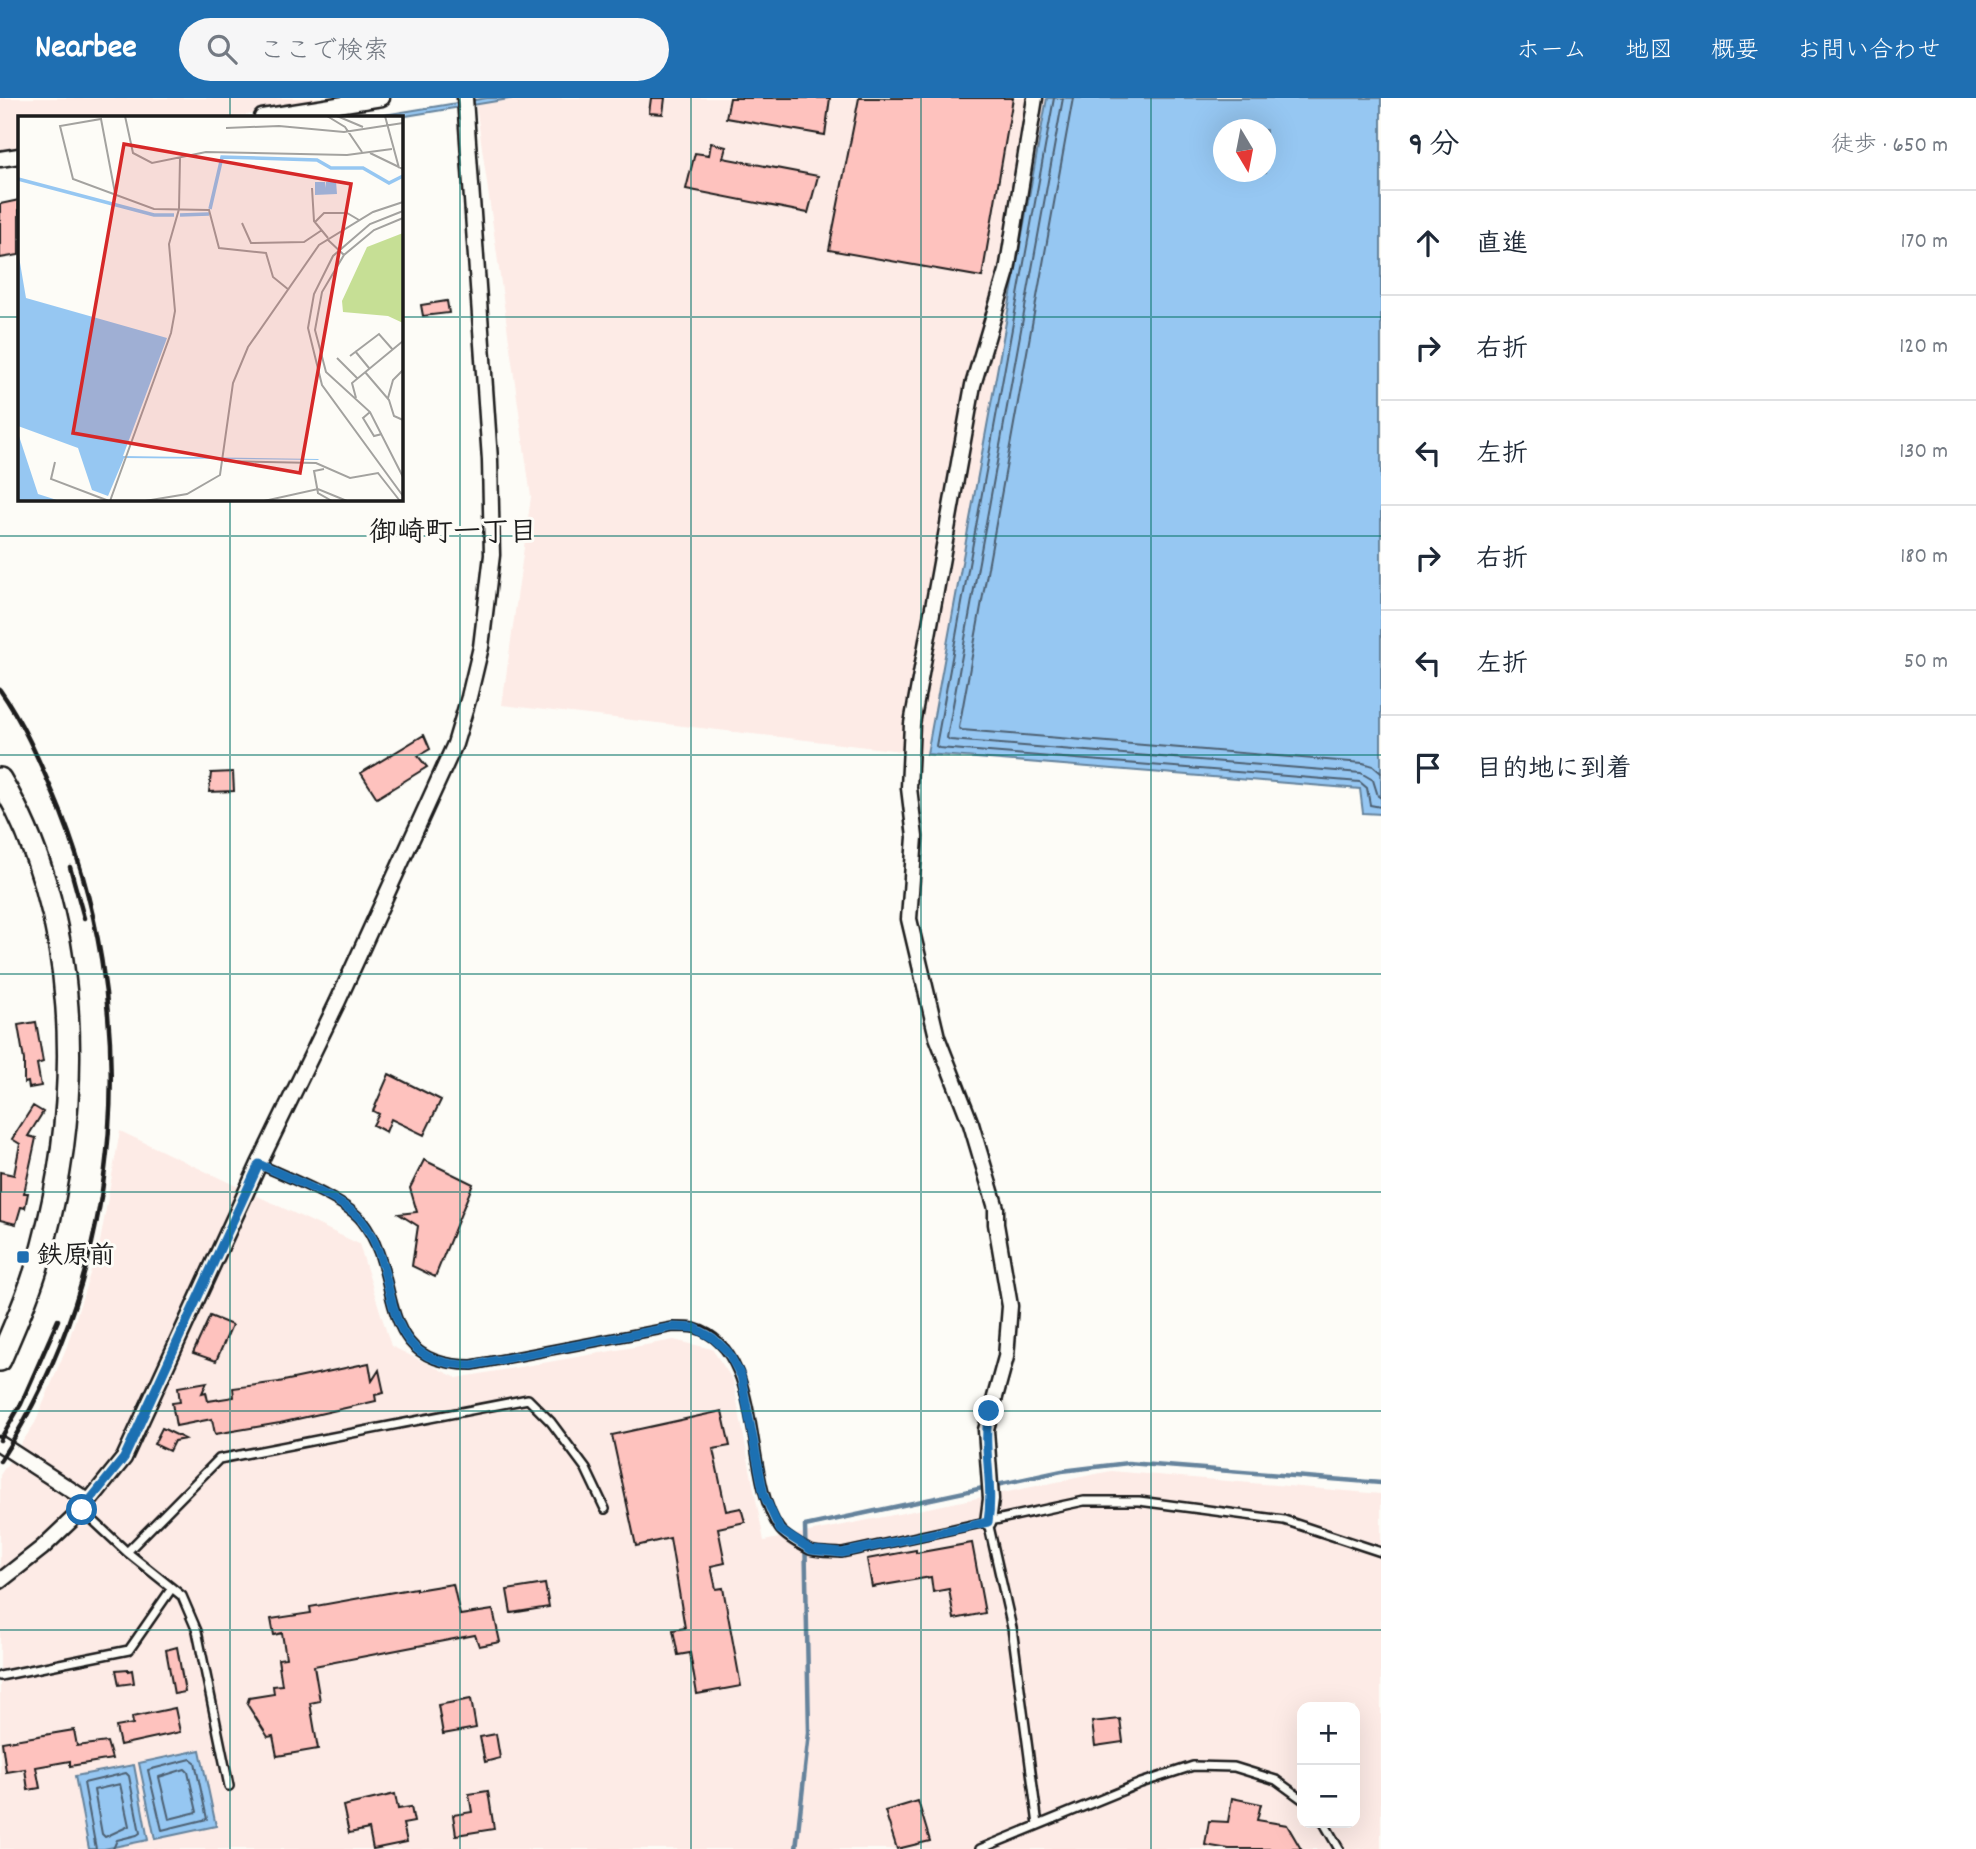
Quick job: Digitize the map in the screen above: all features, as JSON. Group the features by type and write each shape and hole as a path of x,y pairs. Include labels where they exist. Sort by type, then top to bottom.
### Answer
{"street":[{"path":"268,116 382,98"},
{"path":"988,1522 992,1499 985,1430 1006,1357 1010,1306 996,1224 996,1208 971,1124 937,1037 909,919 915,837 909,788 912,724 973,386 1007,271 1035,98"},
{"path":"0,1581 42,1548 85,1505 124,1458 259,1164 439,784 455,744 481,647 489,594 492,511 465,101"},
{"path":"0,159 18,156"},
{"path":"0,779 27,837 54,915 66,987 69,1051 65,1118 54,1197 43,1247 0,1360"},
{"path":"0,1444 85,1505"}],"lane":[{"path":"259,1164 349,1208 362,1220 373,1237 402,1332 415,1347 432,1359 453,1365 472,1365 673,1327 695,1328 713,1338 728,1352 741,1376 764,1495 780,1530 811,1550 842,1553 1084,1501 1139,1501 1284,1520 1381,1552"},
{"path":"127,1552 219,1459 528,1399 551,1422 586,1469 605,1509"},
{"path":"85,1505 127,1552 182,1596 197,1631 229,1786"},
{"path":"988,1522 1012,1628 1038,1825"},
{"path":"0,1676 129,1650 172,1588"},
{"path":"980,1849 1141,1783 1193,1766 1234,1767 1276,1780 1297,1795"},
{"path":"1327,1828 1339,1849"}],"shaded area":[{"path":"0,98 355,98 239,116 18,116 18,151 0,154"},
{"path":"475,98 1047,98 927,754 502,705 531,497"},
{"path":"120,1131 359,1244 391,1346 457,1378 674,1340 712,1349 733,1380 764,1541 1111,1471 1381,1494 1381,1849 0,1849 0,1475 35,1423 67,1346 100,1242"}],"water":[{"path":"487,98 515,98 402,117 378,116"},
{"path":"1047,98 1381,98 1381,814 1363,813 1360,789 927,754"},
{"path":"200,1750 216,1826 155,1839 139,1763"},
{"path":"134,1765 148,1840 104,1849 89,1849 75,1776"}],"building":[{"path":"651,98 665,98 663,114 649,113"},
{"path":"730,98 830,98 825,135 726,118"},
{"path":"859,98 1013,98 982,277 829,250"},
{"path":"711,143 726,147 723,158 818,176 808,213 686,189 695,153 709,155"},
{"path":"18,200 18,255 0,258 0,204"},
{"path":"447,301 449,313 423,316 421,305"},
{"path":"424,735 430,749 418,756 427,767 377,798 361,773"},
{"path":"233,772 234,791 209,792 211,773"},
{"path":"36,1022 43,1062 37,1064 41,1086 29,1088 28,1082 24,1083 24,1060 18,1025"},
{"path":"389,1074 441,1100 424,1135 391,1119 386,1132 373,1125 379,1114 373,1111"},
{"path":"33,1106 43,1112 28,1136 36,1138 24,1193 28,1193 25,1208 21,1207 16,1224 0,1220 0,1172 14,1175 20,1144 12,1139"},
{"path":"424,1160 473,1184 435,1277 412,1266 418,1226 399,1214 417,1212 410,1188"},
{"path":"210,1316 232,1325 216,1361 193,1353"},
{"path":"369,1363 372,1381 379,1370 384,1393 375,1395 376,1401 280,1423 215,1434 212,1419 176,1426 172,1403 180,1402 178,1387 207,1382 202,1393 206,1392 208,1401 234,1397 233,1388 279,1382"},
{"path":"722,1411 730,1446 713,1449 726,1511 741,1508 745,1522 718,1528 725,1563 711,1566 716,1589 723,1588 741,1686 697,1694 690,1653 678,1655 673,1630 685,1628 670,1538 636,1546 612,1435"},
{"path":"162,1428 185,1439 174,1441 169,1451 154,1444"},
{"path":"972,1543 985,1613 954,1619 949,1589 933,1592 931,1577 872,1587 867,1559"},
{"path":"453,1584 460,1615 493,1610 500,1642 479,1646 475,1635 314,1666 320,1701 310,1703 318,1749 277,1756 273,1736 268,1737 247,1704 249,1698 274,1694 273,1686 282,1685 278,1659 286,1658 282,1633 274,1635 271,1619 311,1613 310,1607"},
{"path":"545,1584 549,1607 511,1613 507,1590"},
{"path":"177,1647 185,1692 174,1694 166,1650"},
{"path":"116,1670 132,1670 134,1683 119,1685"},
{"path":"471,1699 476,1728 443,1734 438,1705"},
{"path":"175,1708 180,1732 120,1745 116,1727 133,1724 132,1717"},
{"path":"1120,1719 1123,1742 1095,1746 1092,1722"},
{"path":"74,1730 77,1746 107,1742 112,1759 70,1766 70,1761 36,1767 40,1788 28,1790 25,1769 6,1772 2,1742"},
{"path":"496,1734 500,1758 485,1762 480,1737"},
{"path":"488,1791 494,1829 456,1835 453,1815 472,1812 469,1794"},
{"path":"395,1794 398,1809 411,1807 414,1822 403,1824 407,1842 373,1849 369,1829 349,1833 343,1806"},
{"path":"1232,1798 1261,1804 1257,1820 1287,1825 1301,1849 1229,1849 1205,1845 1209,1821 1228,1822"},
{"path":"918,1801 930,1841 897,1849 885,1811"}],"waterway":[{"path":"796,1849 809,1733 805,1526 1062,1471 1128,1463 1381,1483"}],"railway":[{"path":"0,690 22,727 53,793 82,875 101,960 110,1047 109,1134 97,1220 75,1304 43,1385 0,1461"},
{"path":"70,867 84,918"},
{"path":"0,1440 21,1404 58,1320"}],"place":[{"name":"鉄原前","path":"23,1257"}],"district":[{"name":"御崎町一丁目","path":"453,535"}],"route":[{"path":"82,1510 124,1458 259,1164 349,1208 362,1220 373,1237 383,1264 402,1332 415,1347 432,1359 453,1365 472,1365 673,1327 695,1328 713,1338 728,1352 741,1376 764,1495 780,1530 811,1550 842,1553 988,1522 992,1499 985,1430 989,1411"}]}
